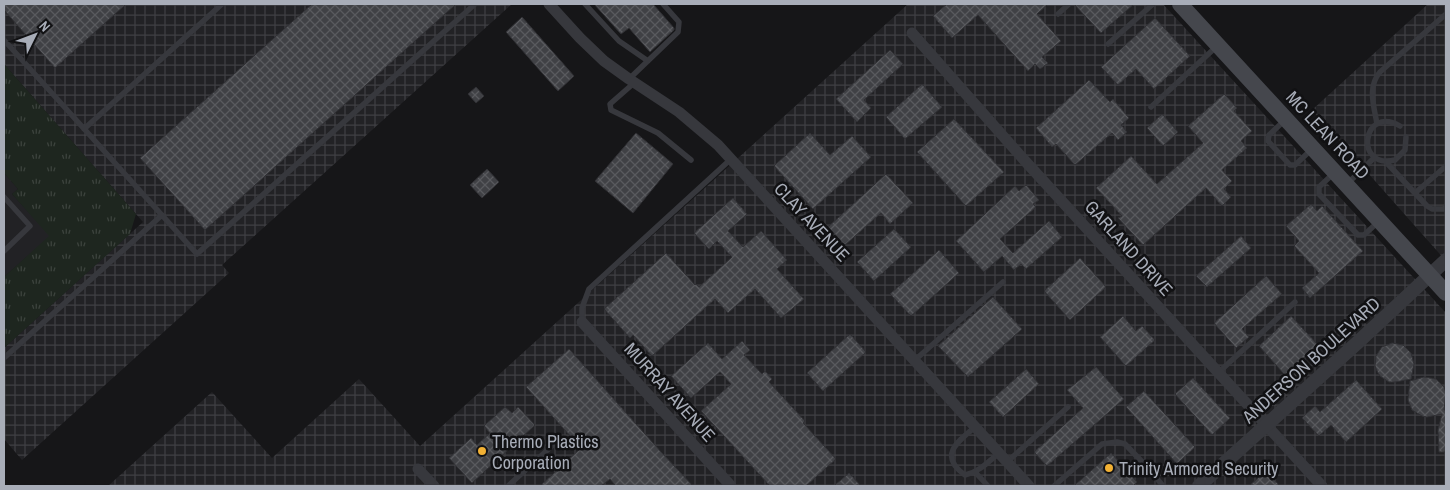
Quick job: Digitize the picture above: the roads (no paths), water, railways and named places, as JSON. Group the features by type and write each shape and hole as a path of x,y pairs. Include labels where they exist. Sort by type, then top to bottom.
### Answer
{"main road":[{"name":"MC LEAN ROAD","path":"1180,4 1446,293"}],"street":[{"name":"CLAY AVENUE","path":"549,4 595,53 632,81 689,119 709,136 1008,462 1023,484"},
{"name":"GARLAND DRIVE","path":"912,33 1032,168 1322,486"},
{"name":"ANDERSON BOULEVARD","path":"1199,486 1446,260"},
{"name":"MURRAY AVENUE","path":"582,322 731,486"},
{"path":"418,469 434,486"}],"lane":[{"path":"84,128 222,4"},
{"path":"4,40 197,254 475,4"},
{"path":"585,4 619,41 648,61"},
{"path":"663,4 679,22 678,32 648,61 610,104 611,110 658,133 691,160"},
{"path":"1058,14 1069,4"},
{"path":"1108,44 1153,4"},
{"path":"1378,124 1372,98 1373,80 1446,14"},
{"path":"1151,107 1218,45"},
{"path":"1286,119 1269,135 1268,141 1290,164 1295,165 1313,148"},
{"path":"1400,126 1388,121 1378,124 1371,129 1367,141 1368,148 1375,158 1386,161 1395,160 1405,150 1406,137"},
{"path":"1346,184 1375,158"},
{"path":"582,322 582,308 589,289 731,159"},
{"path":"1386,161 1427,206 1432,209 1444,209 1446,206"},
{"path":"1415,193 1446,166"},
{"path":"1335,172 1318,187 1319,194 1358,235 1364,235 1380,220"},
{"path":"4,197 30,226 4,251"},
{"path":"4,358 162,215"},
{"path":"915,360 1004,282"},
{"path":"1218,372 1295,302"},
{"path":"1008,462 1068,407"},
{"path":"975,427 955,444 951,455 957,469 965,475 975,472 999,453"},
{"path":"1054,486 1102,444 1117,442 1125,444 1163,486"},
{"path":"508,486 553,445"},
{"path":"975,472 988,486"}],"place":[{"name":"Thermo Plastics Corporation","path":"482,451"},
{"name":"Trinity Armored Security","path":"1109,468"}]}
